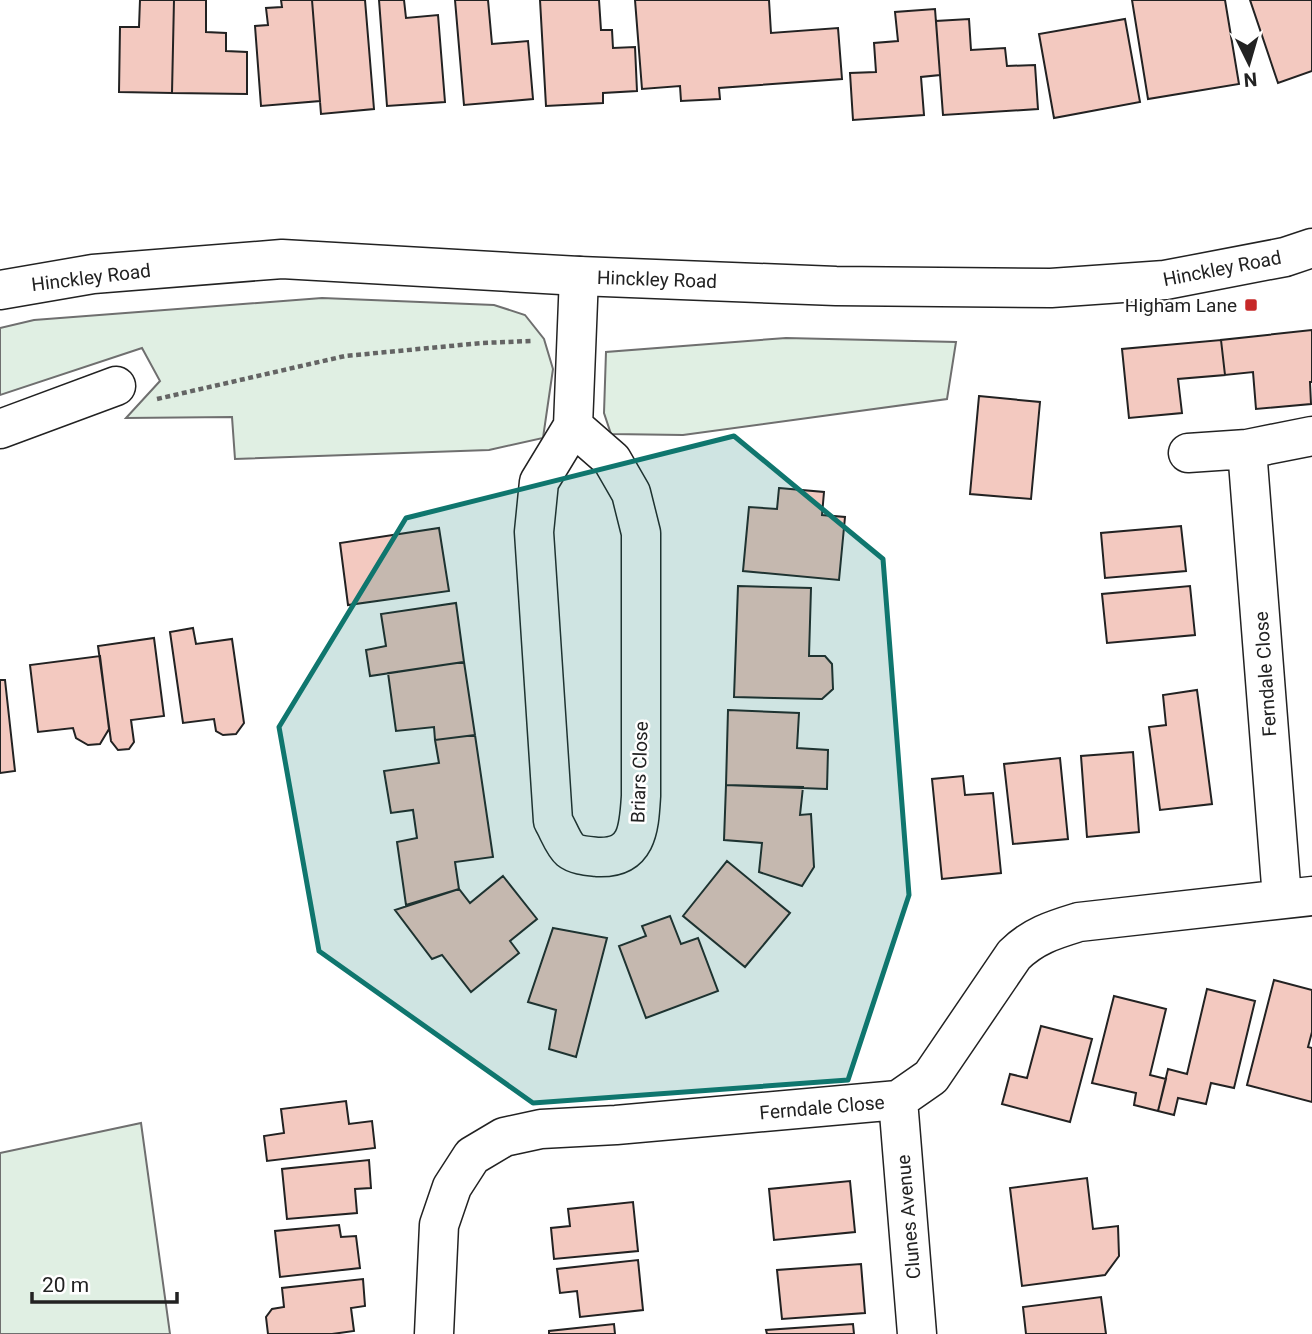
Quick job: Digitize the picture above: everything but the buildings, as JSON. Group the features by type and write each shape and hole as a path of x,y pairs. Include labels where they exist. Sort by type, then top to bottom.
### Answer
{"street":[{"name":"Hinckley Road","path":"0,290 93,274 282,259 579,276 836,286 1051,288 1165,280 1285,257 1312,248"},
{"name":"Briars Close","path":"573,426 612,460 631,493 641,533 639,828 631,846 612,858 588,856 570,850 553,821 534,532 539,482 573,426 579,276"},
{"path":"0,429 116,386"},
{"path":"1188,453 1247,449 1312,436"},
{"name":"Ferndale Close","path":"434,1334 439,1225 452,1187 472,1156 504,1138 541,1129 898,1100 932,1077 1014,955 1028,940 1079,922 1297,897 1247,449"},
{"name":"Clunes Avenue","path":"898,1100 917,1334"}],"path":[{"path":"116,386 142,402 345,356 482,343 577,340"}],"highlighted area":[{"path":"734,436 883,559 909,895 848,1080 533,1103 319,951 279,727 406,518"}],"green space":[{"path":"322,298 494,305 525,315 544,339 553,369 543,438 489,450 235,459 232,417 126,418 160,381 142,348 0,395 0,328 34,320"},
{"path":"786,338 956,342 947,399 683,435 611,434 604,413 606,352"},
{"path":"141,1123 170,1334 0,1334 0,1153"}],"place":[{"name":"Higham Lane","path":"1251,305"}]}
